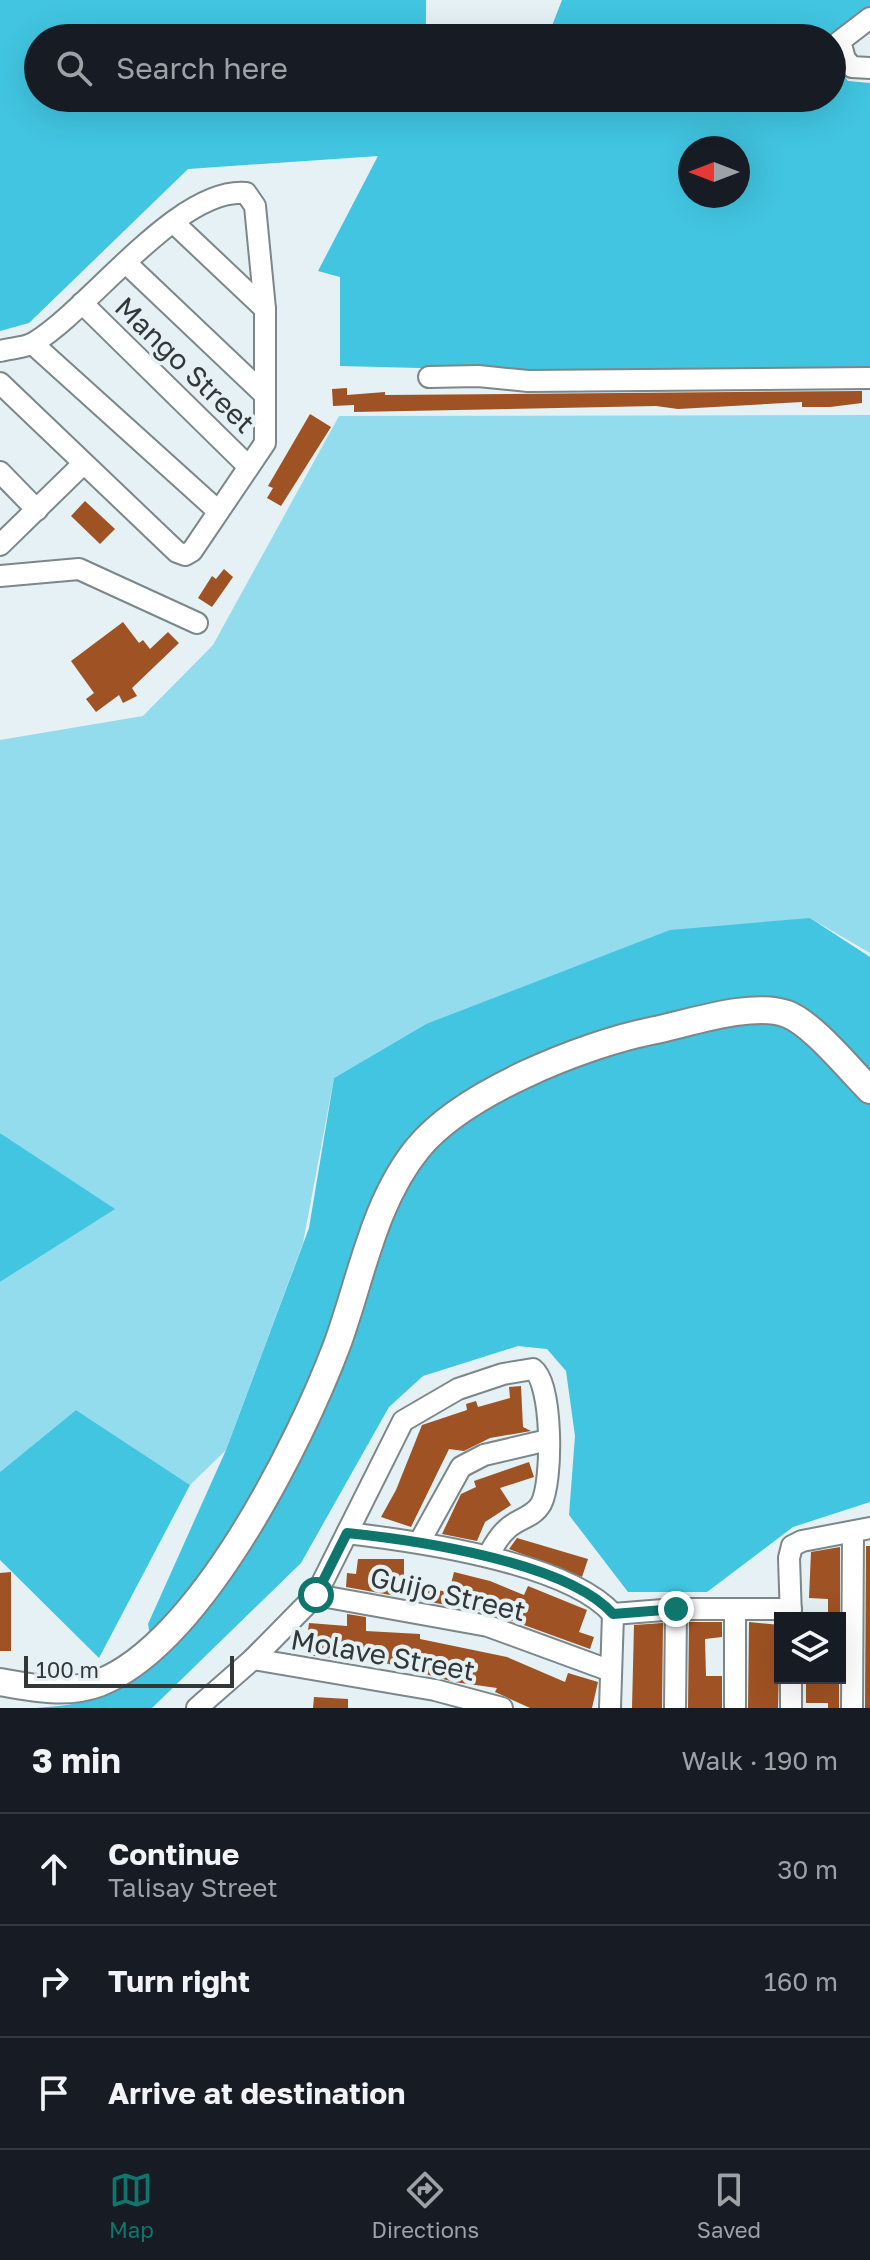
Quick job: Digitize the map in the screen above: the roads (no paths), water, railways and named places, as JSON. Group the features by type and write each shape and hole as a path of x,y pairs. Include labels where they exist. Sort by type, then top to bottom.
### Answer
{"main road":[{"path":"0,1682 60,1690 99,1683 116,1675 172,1632 202,1597 245,1530 302,1425 336,1347 386,1201 403,1167 421,1144 476,1102 532,1072 631,1035 762,1009 789,1015 870,1090"}],"street":[{"path":"846,35 870,18"},
{"path":"846,56 852,67 870,68"},
{"path":"0,351 33,344 173,222 214,197 229,191 246,193 255,206 265,309 265,443 192,551 185,555 177,552 0,383"},
{"path":"173,222 265,309"},
{"path":"126,263 263,393"},
{"name":"Mango Street","path":"82,303 248,466"},
{"path":"33,344 218,511"},
{"path":"429,377 478,376 528,381 870,378"},
{"path":"0,545 83,464"},
{"path":"0,472 37,510"},
{"path":"0,576 79,569 197,623"},
{"path":"197,1708 253,1659 316,1595 403,1421 458,1389 503,1374 533,1369 543,1386 548,1440 547,1482 539,1506 504,1531 488,1556"},
{"path":"420,1541 461,1467 484,1455 548,1440"},
{"path":"791,1612 789,1558 792,1546 802,1541 862,1530 852,1708"},
{"path":"347,1533 420,1541 488,1556 589,1594 613,1614 676,1609 777,1612"},
{"name":"Guijo Street","path":"316,1595 488,1626 611,1671"},
{"path":"675,1708 676,1609"},
{"path":"735,1609 735,1708"},
{"path":"610,1708 613,1614"},
{"name":"Molave Street","path":"253,1659 447,1693 502,1708"},
{"path":"791,1684 791,1708"}]}
